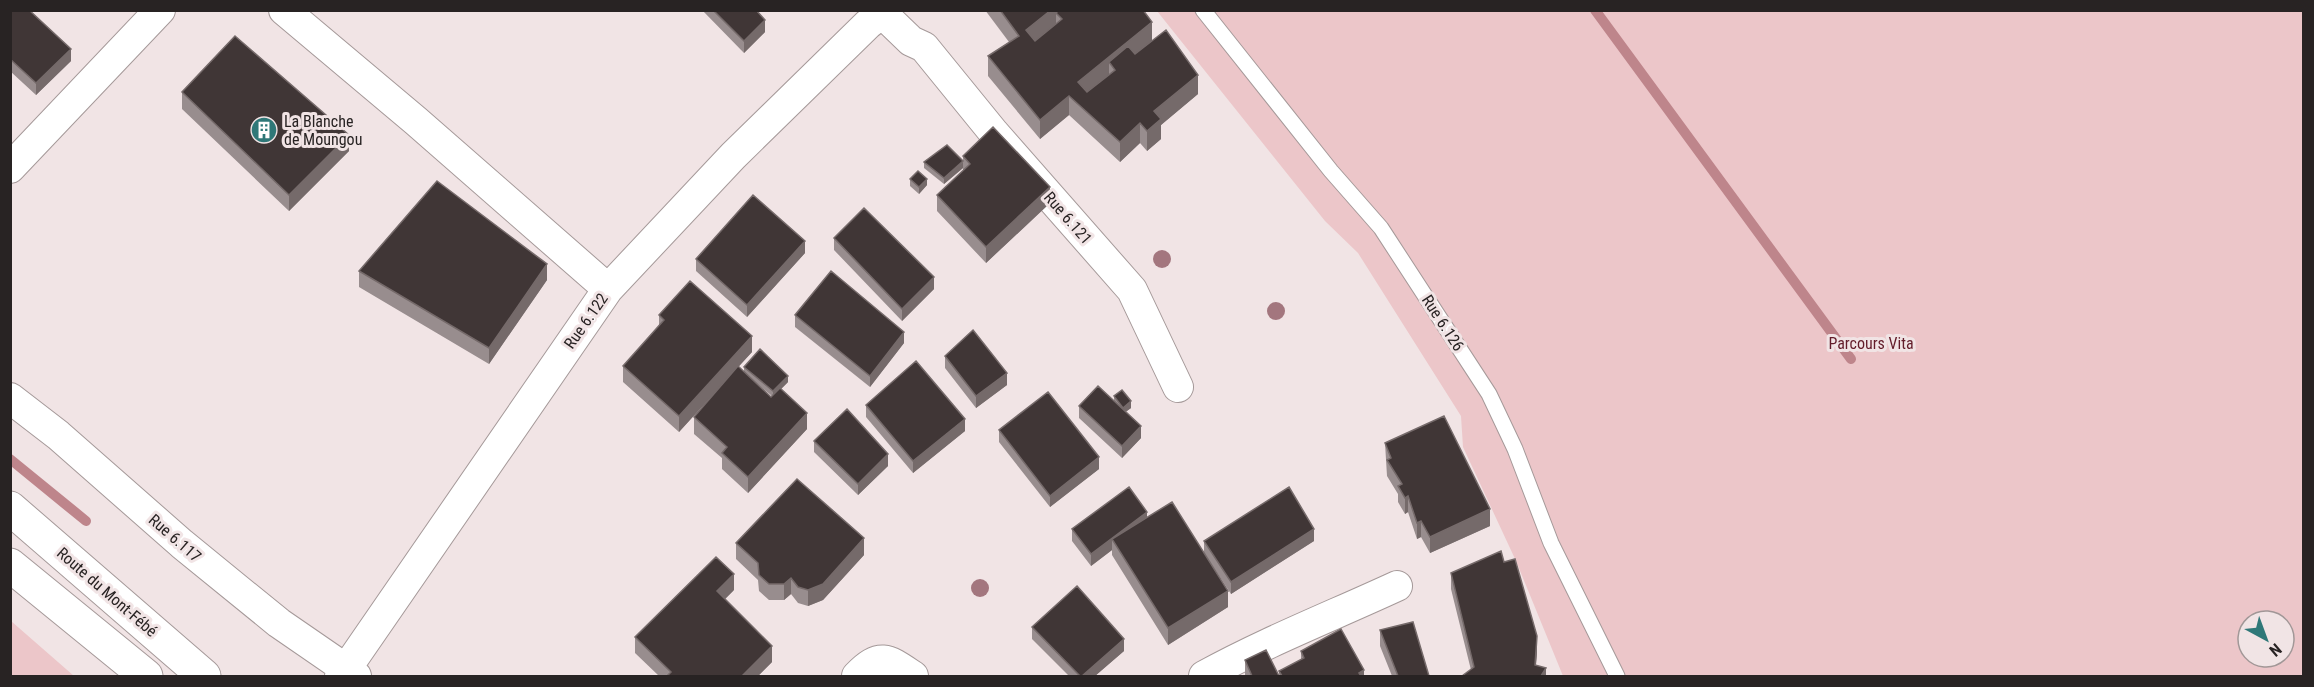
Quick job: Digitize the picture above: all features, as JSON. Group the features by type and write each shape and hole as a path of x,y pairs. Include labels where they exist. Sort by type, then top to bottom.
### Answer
{"street":[{"path":"10,168 160,10"},
{"path":"284,10 608,289"},
{"name":"Rue 6.122","path":"347,674 608,289 733,156 868,24 885,13"},
{"name":"Rue 6.121","path":"885,13 911,41 924,47 994,133 1132,290 1178,387"},
{"name":"Rue 6.117","path":"10,398 58,435 200,559 347,674"},
{"name":"Route du Mont-Fébé","path":"10,508 204,676"},
{"path":"10,565 146,676"},
{"path":"1204,676 1276,639 1397,586"},
{"path":"857,676 869,664 881,659 892,662 913,676"}],"lane":[{"name":"Rue 6.126","path":"1203,10 1331,171 1381,228 1489,394 1515,449 1551,543 1617,676"}],"green space":[{"name":"Parcours Vita","path":"1157,11 2303,11 2303,676 1563,676 1516,561 1463,447 1461,416 1358,253 1325,221"},
{"path":"11,621 74,676 11,676"}],"building":[{"path":"10,10 29,10 71,49 36,83 10,59"},
{"path":"713,10 756,10 765,20 744,41"},
{"path":"1000,10 1051,10 1026,30 1035,41 1062,19 1056,13 1059,10 1143,10 1152,22 1078,82 1087,92 1115,70 1109,62 1128,46 1135,54 1166,30 1198,75 1154,111 1161,119 1147,131 1140,123 1120,142 1069,96 1040,120 988,56 1019,36"},
{"name":"La Blanche de Moungou","path":"235,36 349,135 289,195 182,92"},
{"path":"993,127 1050,187 986,247 937,195 970,164 963,156"},
{"path":"947,145 963,161 944,178 924,162"},
{"path":"918,171 927,179 919,187 910,179"},
{"path":"437,181 547,264 489,348 359,271"},
{"path":"753,195 805,241 747,305 696,259"},
{"path":"864,208 934,277 902,309 834,238"},
{"path":"831,271 904,332 870,376 795,315"},
{"path":"690,281 752,336 679,416 623,366 664,320 659,315"},
{"path":"973,330 1007,373 976,396 945,356"},
{"path":"760,349 788,376 773,391 744,367"},
{"path":"916,361 965,419 913,461 866,405"},
{"path":"738,366 771,397 780,388 807,413 748,477 722,453 727,447 694,417"},
{"path":"1098,386 1141,426 1122,446 1079,406"},
{"path":"1122,390 1131,401 1123,408 1114,396"},
{"path":"1048,392 1099,457 1050,496 999,430"},
{"path":"847,409 888,454 858,484 814,441"},
{"path":"1444,416 1490,509 1430,537 1421,521 1417,523 1408,496 1405,498 1398,486 1402,484 1387,460 1391,458 1385,443"},
{"path":"797,479 864,538 823,584 808,590 798,587 791,578 784,584 769,584 759,575 758,563 736,543"},
{"path":"1129,487 1147,512 1091,554 1072,529"},
{"path":"1289,487 1314,529 1231,582 1204,541"},
{"path":"1172,502 1228,591 1168,628 1112,539"},
{"path":"1501,551 1504,562 1515,559 1537,636 1535,665 1546,668 1541,676 1462,676 1474,667 1451,573"},
{"path":"716,557 734,574 717,591 772,646 742,676 667,676 671,672 635,637"},
{"path":"1077,586 1124,639 1082,676 1032,627"},
{"path":"1413,622 1429,676 1398,676 1380,630"},
{"path":"1341,629 1364,670 1359,673 1361,676 1282,676 1279,671 1304,658 1301,651"},
{"path":"1266,650 1279,676 1252,676 1245,660"}],"waterway":[{"path":"1595,10 1851,359"},
{"path":"10,459 86,521"}],"place":[{"name":"La Blanche de Moungou","path":"264,130"}]}
